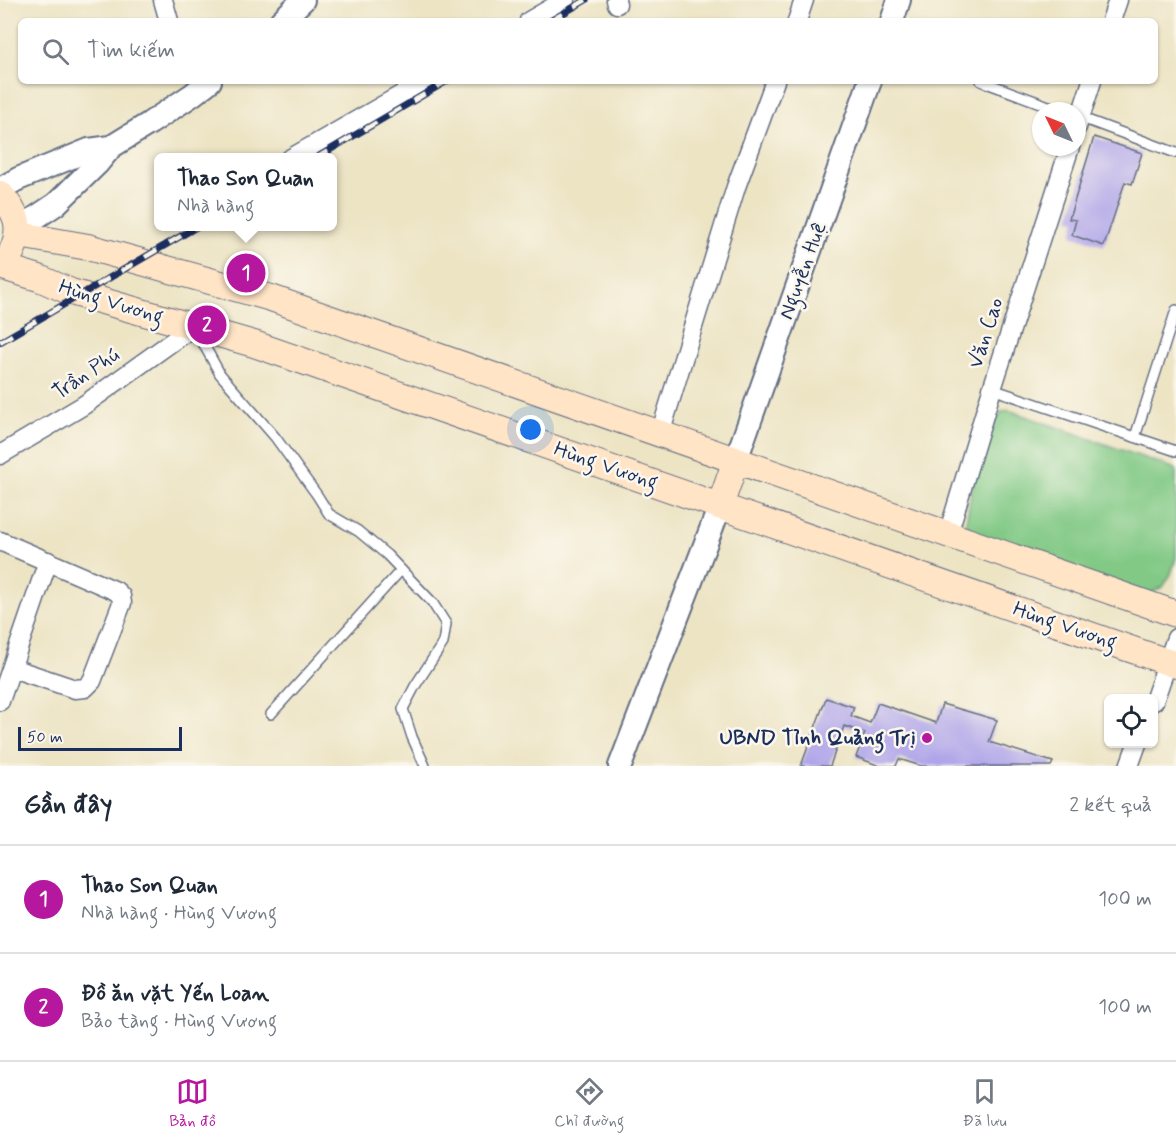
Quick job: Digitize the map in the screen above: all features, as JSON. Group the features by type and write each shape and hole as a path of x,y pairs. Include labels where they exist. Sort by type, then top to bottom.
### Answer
{"main road":[{"path":"0,194 16,218 19,235 13,250 0,265"},
{"name":"Hùng Vương","path":"19,235 88,247 271,298 1176,614"},
{"name":"Hùng Vương","path":"0,265 71,292 254,344 1172,663"},
{"path":"720,506 736,460"}],"street":[{"path":"163,0 168,18"},
{"path":"284,18 303,0"},
{"path":"534,18 565,0"},
{"path":"798,18 804,0"},
{"path":"893,18 899,0"},
{"path":"1112,18 1118,0"},
{"path":"300,153 420,84"},
{"path":"660,434 736,187 774,84"},
{"name":"Nguyễn Huệ","path":"736,460 869,84"},
{"path":"1084,102 1091,84"},
{"path":"19,235 29,222 56,204 111,147 150,123 197,86"},
{"path":"0,189 18,178 89,150 111,147"},
{"name":"Văn Cao","path":"948,534 1067,156"},
{"name":"Trần Phú","path":"0,455 84,405 194,326"},
{"path":"620,766 720,506"},
{"path":"0,541 116,591 121,596 122,603 92,681 85,688 75,689 12,668"},
{"path":"0,701 48,561"},
{"path":"1157,694 1172,663 1176,638"},
{"path":"1129,766 1136,748"}],"lane":[{"path":"989,84 1038,102"},
{"path":"1086,123 1176,153"},
{"path":"1135,437 1176,310"},
{"path":"194,326 220,374 275,437 329,514 358,531 387,555 432,602 446,624 443,643 403,709 425,766"},
{"path":"992,389 1176,451"},
{"path":"271,714 401,570"}],"green space":[{"path":"1008,410 1176,469 1176,558 1171,574 1163,587 1143,597 972,534 966,523 972,487 996,420 1002,412"}],"building":[{"path":"1094,137 1142,153 1132,184 1125,182 1104,246 1072,235 1076,220 1069,219"},
{"name":"UBND Tỉnh Quảng Trị","path":"826,698 854,707 851,716 870,723 878,703 936,723 942,704 997,720 989,742 1053,762 1051,766 921,766 899,759 896,766 880,766 856,757 865,733 844,726 830,766 801,766"}],"railway":[{"path":"555,18 586,0"},
{"path":"325,153 442,84"},
{"path":"0,342 189,231"}],"place":[{"name":"Thao Son Quan","path":"246,273"},
{"name":"Đồ ăn vặt Yến Loan","path":"207,325"},
{"name":"UBND Tỉnh Quảng Trị","path":"927,738"}]}
